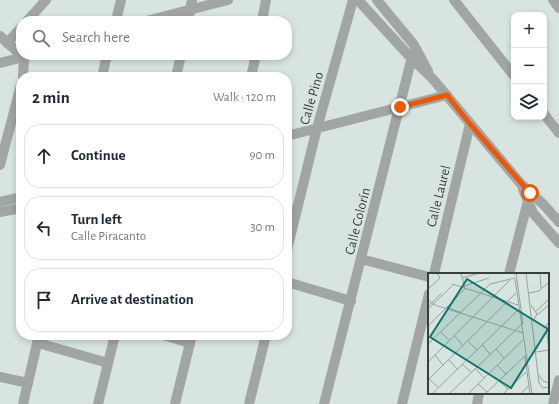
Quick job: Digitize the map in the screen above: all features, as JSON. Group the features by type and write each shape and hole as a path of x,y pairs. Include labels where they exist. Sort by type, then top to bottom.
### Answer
{"street":[{"path":"32,16 46,0"},
{"path":"117,16 121,0"},
{"path":"160,16 191,5 228,0"},
{"path":"263,16 266,0"},
{"name":"Calle Pino","path":"292,230 317,128 353,0"},
{"path":"358,0 412,60 432,78 521,184 529,196 533,214 559,243"},
{"path":"377,0 414,45 432,78"},
{"path":"553,0 559,8"},
{"path":"457,2 511,72"},
{"path":"189,16 191,5"},
{"path":"16,32 4,40 16,48"},
{"name":"Calle Colorín","path":"324,404 412,60 414,45"},
{"path":"0,62 16,59"},
{"path":"24,72 27,60"},
{"path":"103,72 106,60"},
{"path":"177,72 180,60"},
{"path":"252,72 255,60"},
{"path":"292,135 447,95"},
{"path":"0,165 16,104"},
{"path":"547,118 559,133"},
{"name":"Calle Laurel","path":"434,273 470,124"},
{"path":"529,196 544,205 559,222"},
{"path":"509,273 529,196"},
{"path":"0,202 16,198"},
{"path":"0,212 16,209"},
{"path":"361,259 428,277"},
{"path":"292,283 351,301"},
{"path":"402,404 424,334 428,302"},
{"path":"23,404 38,340"},
{"path":"41,340 108,363"},
{"path":"98,404 114,340"},
{"path":"175,404 191,340"},
{"path":"249,404 265,340"},
{"path":"0,377 28,383"},
{"path":"553,404 559,380"},
{"path":"477,404 479,394"}],"route":[{"path":"400,107 447,95 530,193"}]}
